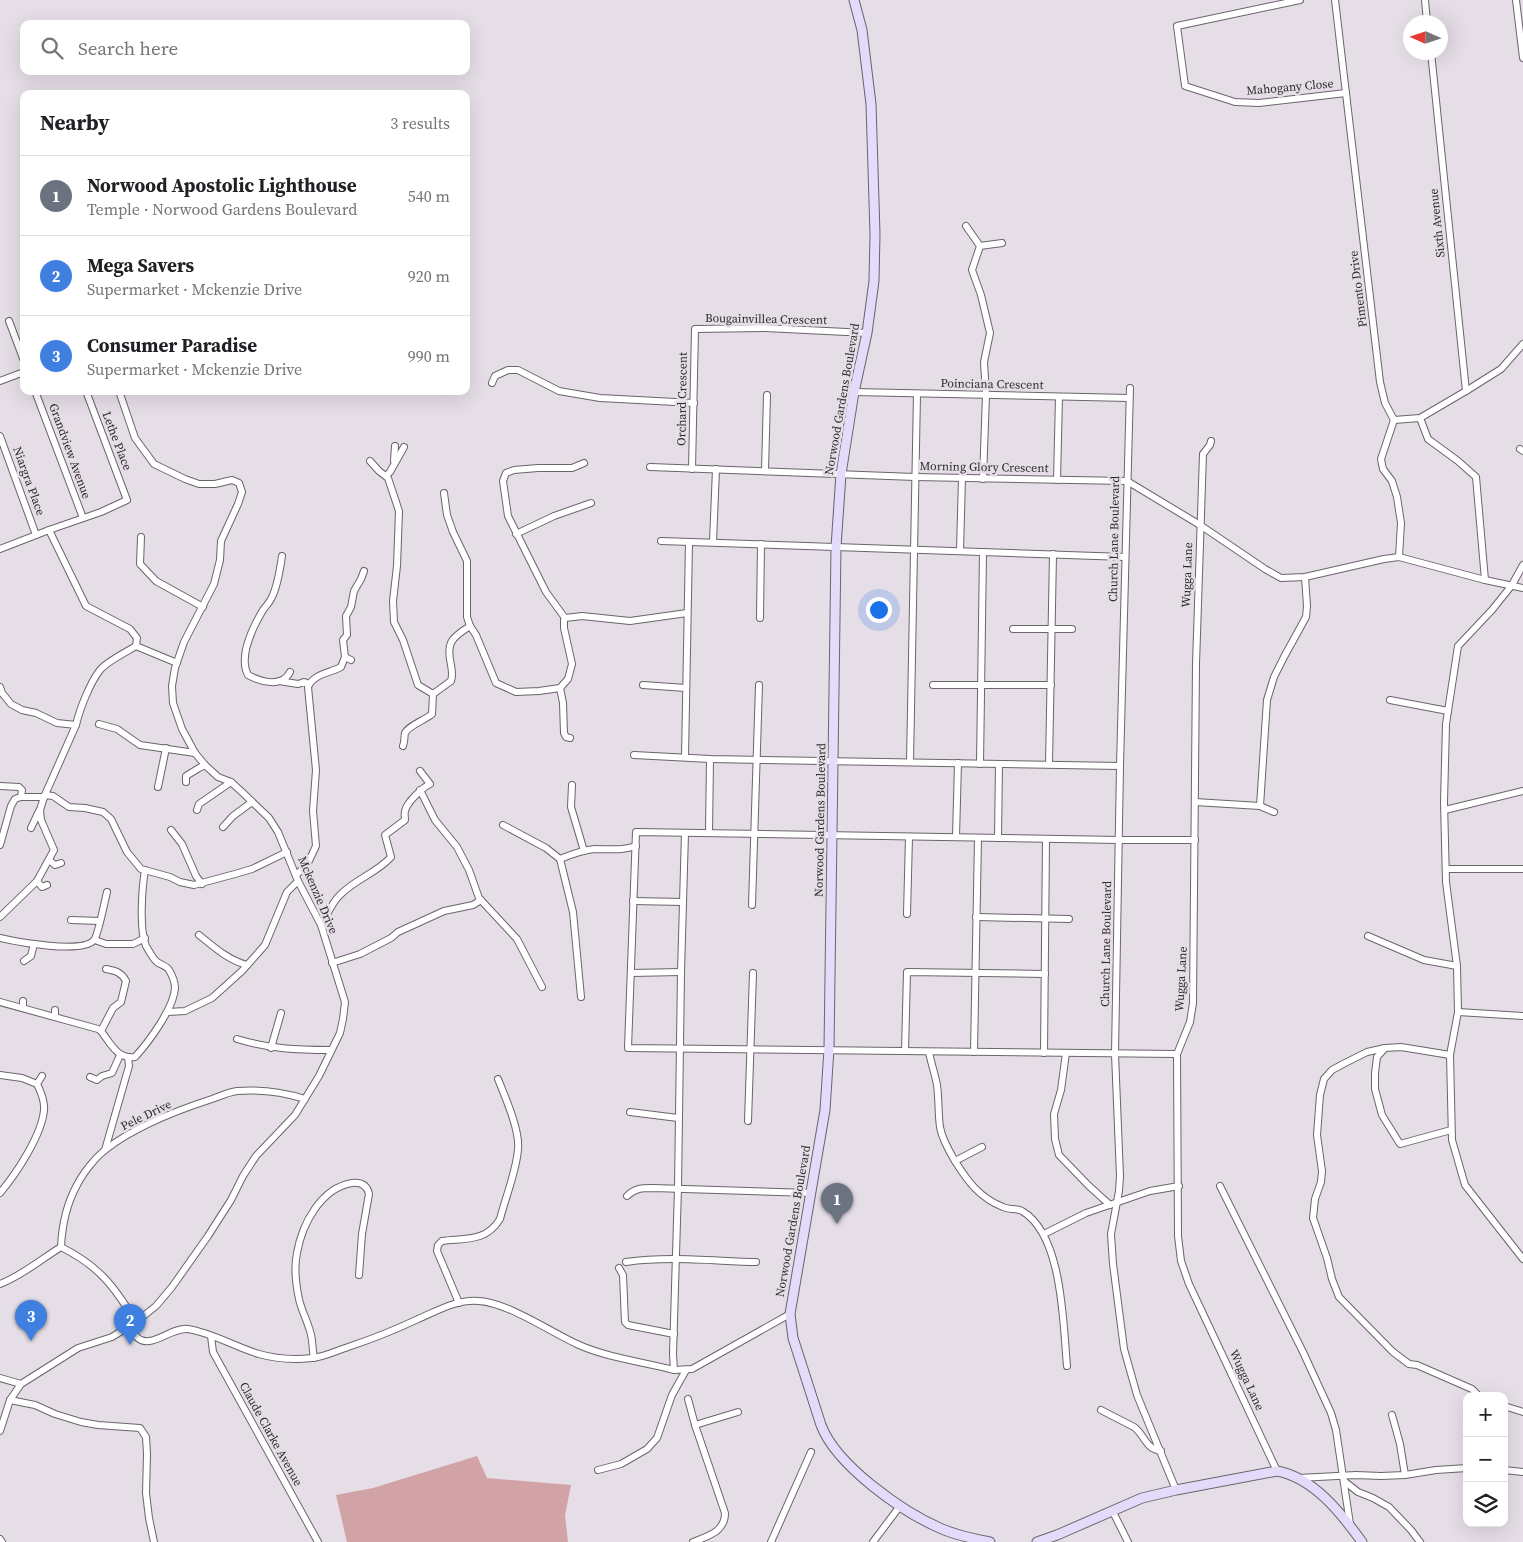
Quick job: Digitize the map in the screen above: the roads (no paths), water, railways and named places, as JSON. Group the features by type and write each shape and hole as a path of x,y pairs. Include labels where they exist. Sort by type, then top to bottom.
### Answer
{"street":[{"name":"Norwood Gardens Boulevard","path":"854,0 862,30 871,98 876,234 874,281 867,333 854,392 840,474 836,547 829,1049 825,1110 790,1314 793,1338 821,1424 826,1437 839,1454 862,1476 900,1506 942,1529 990,1542"},
{"name":"Mahogany Close","path":"1300,0 1177,26 1185,86 1235,102 1259,103 1346,93"},
{"name":"Pimento Drive","path":"1335,0 1380,382 1385,404 1394,420"},
{"path":"1425,0 1426,15"},
{"path":"1516,0 1523,58"},
{"name":"Sixth Avenue","path":"1432,60 1466,391"},
{"path":"966,226 980,246"},
{"path":"980,246 1002,243"},
{"path":"980,246 972,270 981,295 990,333 984,362 986,395 983,479"},
{"path":"8,320 20,351"},
{"name":"Bougainvillea Crescent","path":"695,329 765,328 867,333"},
{"name":"Orchard Crescent","path":"692,469 695,329"},
{"path":"1399,557 1401,523 1397,498 1392,480 1383,469 1381,459 1394,420 1420,418 1466,391 1502,369 1523,344"},
{"path":"492,383 495,376 508,370 518,370 559,391 600,398 694,403"},
{"path":"0,381 20,374"},
{"name":"Church Lane Boulevard","path":"1130,388 1120,766 1116,1054 1120,1176 1114,1204 1111,1234 1124,1349 1137,1395 1176,1490"},
{"name":"Poinciana Crescent","path":"854,392 1129,398"},
{"path":"910,762 916,394"},
{"name":"Grandview Avenue","path":"37,395 83,518"},
{"name":"Lethe Place","path":"83,518 127,500 88,395"},
{"name":"Mckenzie Drive","path":"0,1431 10,1400 21,1384 78,1348 112,1336 136,1322 156,1306 172,1287 208,1236 256,1156 295,1115 319,1076 340,1033 345,1002 321,925 297,878 278,832 269,818 231,782 218,777 195,754 182,729 173,702 172,686 177,663 184,642 214,584 220,560 221,541 242,492 239,483 232,480 214,484 199,484 154,464 135,438 120,395"},
{"path":"765,471 767,395"},
{"path":"1057,480 1059,397"},
{"path":"1420,418 1428,439 1476,477 1485,580"},
{"name":"Niargra Place","path":"0,436 36,535"},
{"name":"Wugga Lane","path":"1210,442 1210,445 1203,454 1200,525 1196,664 1192,1003 1190,1022 1177,1054 1178,1236 1181,1261 1189,1284 1277,1471"},
{"path":"394,465 395,446"},
{"path":"386,476 404,447"},
{"path":"370,461 386,476 399,511 397,566 392,601 394,622 403,640 418,685 433,694"},
{"path":"444,493 447,515 467,561 467,617 496,683 516,692 560,688 568,679 572,664 564,628 565,618 546,592 516,534 508,516 503,481 506,473 514,470 572,468 584,463"},
{"name":"Morning Glory Crescent","path":"650,467 983,479 1127,481"},
{"path":"713,542 716,469"},
{"path":"960,551 962,478"},
{"path":"1127,481 1200,525 1281,578 1305,577 1399,557 1523,588"},
{"path":"516,534 554,516 591,503"},
{"path":"0,549 83,518"},
{"path":"31,828 82,707 101,669 136,646 137,638 130,629 86,606 49,530"},
{"path":"141,537 140,564 156,581 203,607"},
{"path":"661,541 1125,557"},
{"path":"685,758 689,542"},
{"path":"760,618 761,544"},
{"path":"980,764 983,552"},
{"path":"1049,764 1053,554"},
{"path":"282,556 275,590 254,628 244,661 245,669 248,675 274,683 298,684 304,682 309,684"},
{"path":"1523,565 1512,585 1492,610 1458,646 1446,724 1445,810 1446,882 1457,966 1458,1012 1450,1055 1452,1140 1465,1185 1523,1259"},
{"path":"168,1012 185,1011 212,998 265,945 287,892 307,865 316,846 313,811 316,770 307,692 309,684 323,674 341,667 348,659 343,640 347,635 346,616 364,571"},
{"path":"1260,806 1267,700 1274,677 1306,617 1305,577"},
{"path":"565,618 582,616 630,621 688,613"},
{"path":"433,694 451,681 448,646 459,633 470,626"},
{"path":"1013,629 1072,630"},
{"path":"136,646 177,663"},
{"path":"279,682 290,672"},
{"path":"752,905 759,684"},
{"path":"643,685 686,688"},
{"path":"933,685 1051,685"},
{"path":"0,687 2,693 11,704 22,710 36,713 57,723 76,725"},
{"path":"560,688 564,703 564,733 566,737 570,738"},
{"path":"403,746 407,730 424,721 432,714 433,694"},
{"path":"1390,700 1448,711"},
{"path":"99,724 117,728 140,745 195,754"},
{"path":"158,787 166,748"},
{"path":"634,755 685,758 1120,766"},
{"path":"709,833 710,758"},
{"path":"956,837 958,763"},
{"path":"998,838 999,764"},
{"path":"186,782 186,776 205,765"},
{"path":"321,925 339,895 355,882 383,866 391,857 385,835 405,820 404,811 420,790 430,784 420,771"},
{"path":"197,810 199,804 231,782"},
{"path":"572,785 572,807 584,851"},
{"path":"0,786 19,787 22,790 21,797"},
{"path":"420,790 435,820 457,847 479,898 516,938 542,987"},
{"path":"1445,810 1523,791"},
{"path":"0,845 11,806 15,799 21,797 53,796 69,807 103,812 111,819 127,852 141,869 170,877 180,882 194,885 202,884 252,869 287,852"},
{"path":"223,826 252,802"},
{"path":"1195,802 1260,806 1274,812"},
{"path":"0,916 37,881 54,850 40,810"},
{"path":"503,826 546,848 560,859 573,912 581,997"},
{"path":"171,830 182,844 196,876 202,884"},
{"path":"1177,1054 628,1048 636,832 1195,840"},
{"path":"674,1370 679,1048 685,832"},
{"path":"907,914 909,836"},
{"path":"974,1052 978,838"},
{"path":"1044,1053 1046,839"},
{"path":"560,859 575,853 594,849 623,850 636,846"},
{"path":"50,860 55,865 61,863"},
{"path":"1446,870 1523,869"},
{"path":"0,1002 55,1018 76,1021 101,1031 120,1055 128,1058 135,1057 168,1012 175,989 174,981 168,968 156,961 146,945 143,926 142,889 145,870"},
{"path":"37,881 42,887 47,885"},
{"path":"0,938 34,944 87,946 95,940 107,892"},
{"path":"332,963 360,954 391,938 398,932 444,911 474,905 481,900"},
{"path":"633,901 683,902"},
{"path":"976,917 1069,920"},
{"path":"71,920 100,921"},
{"path":"199,935 224,955 247,965"},
{"path":"1368,936 1424,960 1457,966"},
{"path":"95,940 106,944 133,944 145,938"},
{"path":"24,961 31,956 34,944"},
{"path":"101,1031 113,1008 122,1002 126,981 123,975 117,971 106,969"},
{"path":"631,973 681,972"},
{"path":"905,1051 907,972 1045,974"},
{"path":"748,1121 753,973"},
{"path":"23,1001 23,1008"},
{"path":"55,1010 55,1018"},
{"path":"1458,1012 1523,1016"},
{"path":"271,1048 281,1013"},
{"path":"237,1039 271,1048 331,1050"},
{"path":"1450,1055 1401,1047 1385,1048 1367,1052 1345,1062 1332,1070 1324,1079 1320,1095 1317,1134 1321,1176 1315,1199 1313,1218 1339,1297 1393,1352 1409,1364 1417,1365 1475,1392"},
{"path":"1385,1048 1377,1056 1375,1089 1382,1115 1400,1144 1451,1130"},
{"path":"929,1052 937,1086 941,1132 955,1161 972,1185 987,1200 1006,1209 1020,1210 1034,1220 1044,1234 1059,1279 1067,1366"},
{"path":"1066,1053 1061,1090 1054,1114 1055,1139 1059,1155 1082,1179 1114,1204"},
{"path":"90,1078 97,1080 102,1076 112,1073 120,1055"},
{"path":"105,1150 129,1066 128,1058"},
{"path":"0,1075 22,1078 37,1084 42,1094 44,1108 43,1120 28,1153 0,1193"},
{"path":"37,1084 42,1076"},
{"path":"459,1303 438,1251 438,1245 442,1241 478,1237 494,1228 500,1219 517,1160 517,1134 498,1078"},
{"name":"Pele Drive","path":"61,1247 62,1228 67,1206 77,1184 105,1150 125,1137 158,1119 235,1091 265,1090 305,1099"},
{"path":"630,1112 678,1118"},
{"path":"955,1161 982,1146"},
{"path":"314,1358 310,1328 299,1300 296,1279 296,1254 303,1231 326,1195 341,1185 355,1182 366,1186 370,1194 362,1234 359,1275"},
{"path":"1044,1234 1086,1213 1150,1190 1178,1186"},
{"path":"1220,1186 1304,1352 1328,1404 1336,1430 1350,1526"},
{"path":"627,1196 639,1188 811,1193"},
{"path":"0,1284 13,1279 61,1247 93,1266 117,1293 136,1322"},
{"path":"626,1262 639,1260 756,1262"},
{"path":"619,1268 623,1275 625,1322 628,1325 674,1334"},
{"path":"128,1327 136,1337 145,1342 181,1329 188,1329 259,1354 286,1360 314,1358 392,1331 459,1303 481,1301 506,1308 580,1346 674,1370 686,1370 692,1369 790,1314"},
{"name":"Claude Clarke Avenue","path":"210,1336 213,1352 318,1542"},
{"path":"598,1470 621,1464 647,1449 657,1438 672,1395 686,1370"},
{"path":"0,1378 21,1384"},
{"path":"688,1399 695,1425 724,1507 725,1519 715,1532 693,1542"},
{"path":"10,1400 35,1405 55,1414 81,1422 140,1428 146,1437 146,1493 148,1518 154,1542"},
{"path":"1508,1407 1523,1412"},
{"path":"1102,1410 1134,1427 1151,1449 1161,1451"},
{"path":"695,1425 738,1412"},
{"path":"1392,1414 1400,1444 1405,1475"},
{"path":"772,1542 811,1452"},
{"path":"1299,1478 1405,1475 1463,1468"},
{"path":"1508,1470 1523,1472"},
{"path":"1037,1542 1142,1498 1277,1471 1299,1478 1318,1491 1362,1542"},
{"path":"1343,1478 1358,1492 1389,1507 1420,1542"},
{"path":"873,1542 900,1506"},
{"path":"1112,1510 1128,1542"}],"place":[{"name":"Norwood Apostolic Lighthouse","path":"837,1224"},
{"name":"Consumer Paradise","path":"31,1341"},
{"name":"Mega Savers","path":"130,1345"}]}
